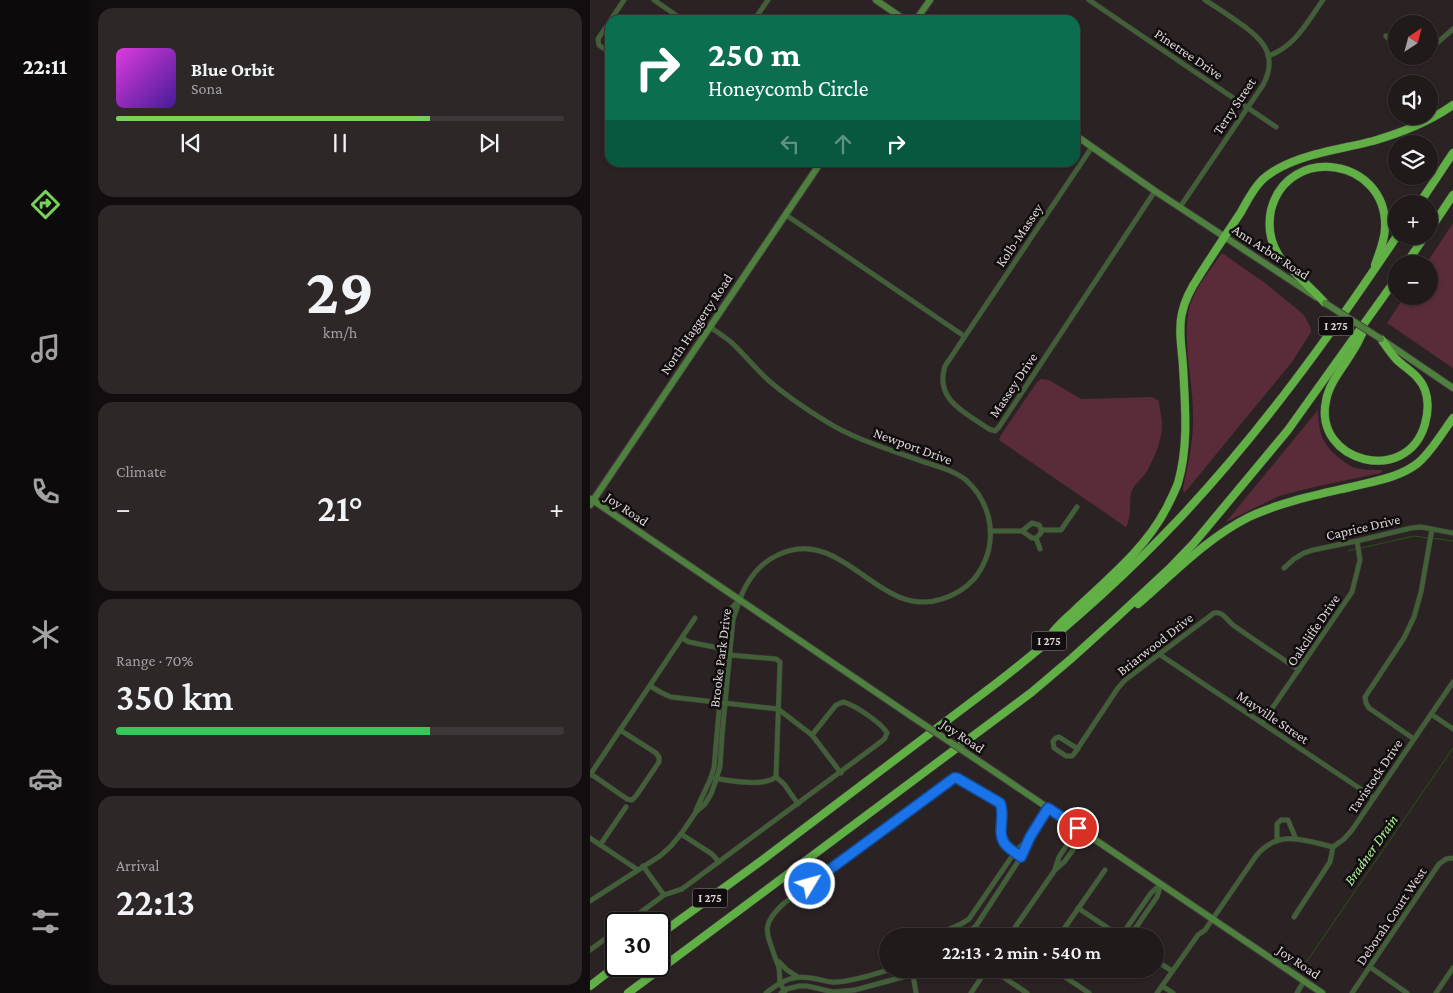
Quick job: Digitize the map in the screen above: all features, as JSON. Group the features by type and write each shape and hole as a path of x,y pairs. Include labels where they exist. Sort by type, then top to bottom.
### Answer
{"highway":[{"path":"1032,655 1056,628 1144,543 1161,519 1172,497 1183,462 1185,443 1181,316 1190,290 1258,184 1276,170 1293,162 1403,131 1434,117 1453,105"},
{"path":"1425,195 1453,153"},
{"path":"1326,303 1278,256 1270,232 1270,217 1275,200 1285,186 1298,174 1315,168 1334,167 1358,175 1372,188 1382,204 1385,219 1385,228 1373,273"},
{"path":"1438,218 1453,195"},
{"name":"I 275","path":"670,927 944,724 1032,655 1102,594 1178,520 1244,446 1329,336 1391,245"},
{"name":"I 275","path":"628,993 1032,692 1114,620 1194,543 1252,474 1288,430 1388,291"},
{"path":"1379,304 1351,354 1330,385 1325,408 1328,428 1336,442 1348,453 1372,461 1389,460 1411,447 1420,436 1424,427 1428,403 1425,389 1418,378 1396,359 1380,339"},
{"path":"1114,620 1130,610 1212,540 1245,520 1286,503 1390,477 1411,468 1426,455 1453,418"},
{"path":"590,986 605,974"}],"street":[{"path":"614,15 624,0"},
{"path":"654,0 676,15"},
{"path":"758,15 768,0"},
{"path":"876,0 898,15"},
{"path":"920,15 930,0"},
{"name":"Pinetree Drive","path":"1089,0 1276,127"},
{"path":"1205,0 1253,32 1263,43 1268,56 1291,44 1323,0"},
{"path":"605,27 599,36 598,42 605,50"},
{"path":"1438,42 1453,29"},
{"name":"Terry Street","path":"1180,207 1266,78 1269,67 1268,56"},
{"name":"Ann Arbor Road","path":"1080,139 1453,388"},
{"name":"Kolb-Massey","path":"1080,165 1092,147"},
{"name":"North Haggerty Road","path":"591,502 818,167"},
{"name":"Kolb-Massey","path":"964,336 1078,167"},
{"name":"Massey Drive","path":"964,336 945,366 942,377 943,389 952,403 989,429 995,431 1156,191"},
{"path":"786,215 964,336"},
{"name":"Newport Drive","path":"710,327 730,342 771,382 827,422 866,441 948,470 964,479 983,502 989,521 989,546 981,568 974,578 957,593 940,600 920,602 900,598 891,594 835,556 821,550 803,548 786,551 774,556 760,566 746,584 739,600"},
{"name":"Joy Road","path":"591,502 1322,993"},
{"path":"1042,530 1061,530 1077,507"},
{"path":"990,531 1022,531 1032,538 1036,538 1040,536 1042,530 1039,524 1034,522 1022,531"},
{"name":"Caprice Drive","path":"1284,568 1304,553 1411,528 1421,527 1453,533"},
{"path":"1414,739 1369,708 1365,697 1404,638 1414,617 1421,592 1432,529"},
{"path":"1036,538 1040,549"},
{"name":"Oakcliffe Drive","path":"1262,723 1352,592 1360,560 1357,541"},
{"name":"Brooke Park Drive","path":"696,812 711,777 715,759 728,613 739,600"},
{"name":"Brooke Park Drive","path":"590,901 665,851 681,834 696,812 705,804 717,779 721,760 733,619 739,600"},
{"name":"Briarwood Drive","path":"1078,748 1121,684 1214,613 1222,614 1239,629 1299,670"},
{"path":"620,730 656,753 659,757 659,762 632,800 627,799 590,775 620,730 650,686 695,618"},
{"path":"682,638 689,642 724,649 730,655 779,660 781,665 776,777 771,781 759,783 711,777"},
{"name":"Mayville Street","path":"1159,654 1374,798"},
{"name":"Tavistock Drive","path":"1333,847 1348,835 1453,682"},
{"path":"650,686 662,694 671,697 778,709 812,735 841,772"},
{"path":"641,912 664,895 682,890 841,772 885,738 887,733 886,730 850,704 843,702 836,705 812,735"},
{"path":"1432,714 1453,729"},
{"path":"1059,737 1078,748 1073,755 1068,757 1054,748 1053,740 1059,737"},
{"path":"715,759 721,760"},
{"path":"776,777 784,784 798,804"},
{"path":"892,978 855,990 838,992 807,986 795,986 783,992 779,983 779,970 767,931 768,922 773,914 790,899 952,779 957,778 1000,803 1002,809 1002,838 1006,845 1021,857"},
{"path":"600,845 626,807"},
{"path":"973,928 1021,857 1030,837 1048,808"},
{"path":"1277,841 1277,824 1281,820 1288,820 1296,838"},
{"path":"1055,870 1058,857 1078,828"},
{"path":"1015,928 1055,870 1066,861 1085,833"},
{"path":"681,834 712,854 719,862"},
{"path":"952,928 966,922 1015,852 1030,837"},
{"path":"590,838 638,870"},
{"path":"1157,993 1198,935 1205,930 1213,919 1256,856 1266,847 1277,841 1296,838 1333,847 1330,862 1294,917"},
{"name":"Deborah Court West","path":"1352,993 1439,864 1446,859 1453,858"},
{"path":"643,866 664,895"},
{"path":"1064,928 1105,870"},
{"path":"1127,928 1151,893 1161,884"},
{"path":"1136,928 1157,897 1161,884"},
{"path":"989,889 996,894"},
{"path":"1078,908 1109,928"},
{"path":"1138,912 1144,916"},
{"path":"966,922 971,928"},
{"path":"590,950 605,938"},
{"path":"776,960 786,970 798,977"},
{"path":"1164,966 1172,971"},
{"path":"1370,967 1407,993"},
{"path":"1436,993 1453,968"},
{"path":"766,993 779,983 798,977 806,976 834,983 879,973"},
{"path":"914,978 916,993"},
{"path":"970,993 981,978"},
{"path":"1004,978 1027,993"},
{"path":"1066,978 1089,993"},
{"path":"826,991 828,981"},
{"path":"1297,993 1304,981"},
{"path":"1162,986 1173,993"}],"shaded area":[{"path":"1453,223 1453,368 1387,323 1399,305 1438,305 1438,255 1432,255"},
{"path":"1222,253 1265,283 1303,314 1310,326 1311,332 1292,362 1184,493 1183,489 1193,432 1193,400 1187,345 1188,317 1190,305 1196,291"},
{"path":"1041,379 1049,380 1081,399 1152,397 1159,401 1162,430 1159,442 1147,471 1132,490 1129,519 1126,527 999,440 1037,382"},
{"path":"1318,410 1321,432 1330,450 1352,467 1366,470 1383,470 1381,473 1279,496 1226,522"}],"waterway":[{"name":"Bradner Drain","path":"1361,548 1414,536 1428,538"},
{"name":"Bradner Drain","path":"1432,538 1453,541"},
{"name":"Bradner Drain","path":"1348,551 1357,549"},
{"name":"Bradner Drain","path":"1305,964 1453,748"}],"route":[{"path":"810,884 954,778 1000,803 1002,809 1002,838 1006,845 1021,857 1030,837 1048,808 1078,828"}]}
